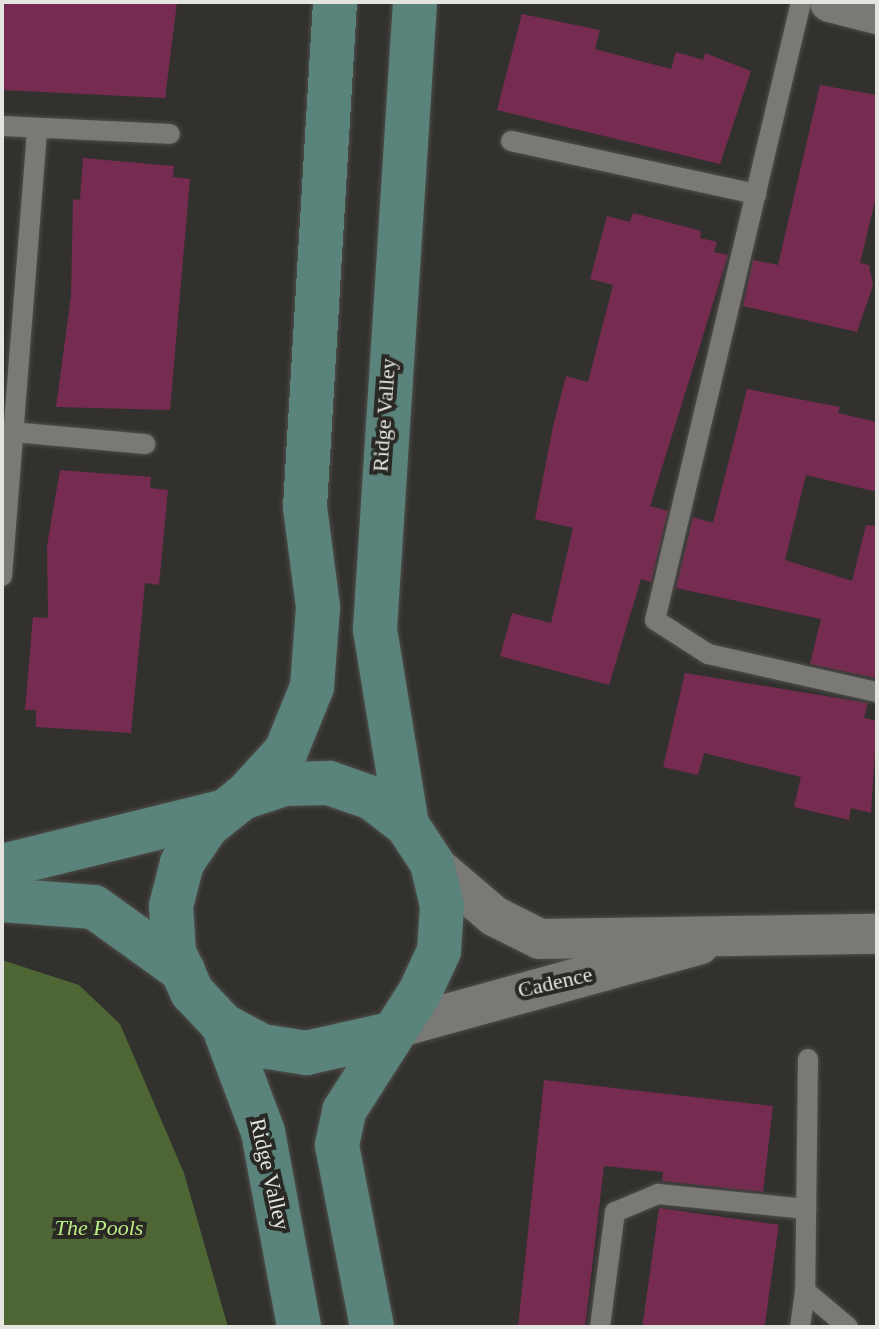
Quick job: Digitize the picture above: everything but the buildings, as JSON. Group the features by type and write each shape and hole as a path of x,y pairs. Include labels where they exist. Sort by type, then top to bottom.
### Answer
{"main road":[{"path":"183,971 171,906 182,863 232,805 286,751 312,687 318,607 305,507 335,2"},
{"name":"Ridge Valley","path":"407,825 375,629 415,2"},
{"path":"2,866 232,805 284,784 329,783 372,798 407,825 432,863 442,906 439,951 344,1111 335,1156 372,1327"},
{"path":"2,900 94,907 183,971 223,1025 262,1046 306,1053 394,1031"},
{"name":"Ridge Valley","path":"223,1025 263,1132 299,1327"}],"street":[{"path":"830,2 877,14"},
{"name":"Cadence","path":"432,863 494,916 540,939 877,934"},
{"name":"Cadence","path":"394,1031 535,984 660,961 713,938"}],"lane":[{"path":"801,2 655,620 708,654 877,692"},
{"path":"2,126 170,134"},
{"path":"2,576 8,432 37,128"},
{"path":"511,141 756,194"},
{"path":"8,432 145,444"},
{"path":"800,1327 805,1291 808,1059"},
{"path":"600,1327 615,1212 658,1194 806,1209"},
{"path":"805,1291 848,1327"}],"green space":[{"name":"The Pools","path":"2,960 79,985 120,1024 184,1173 228,1327 2,1327"}]}
